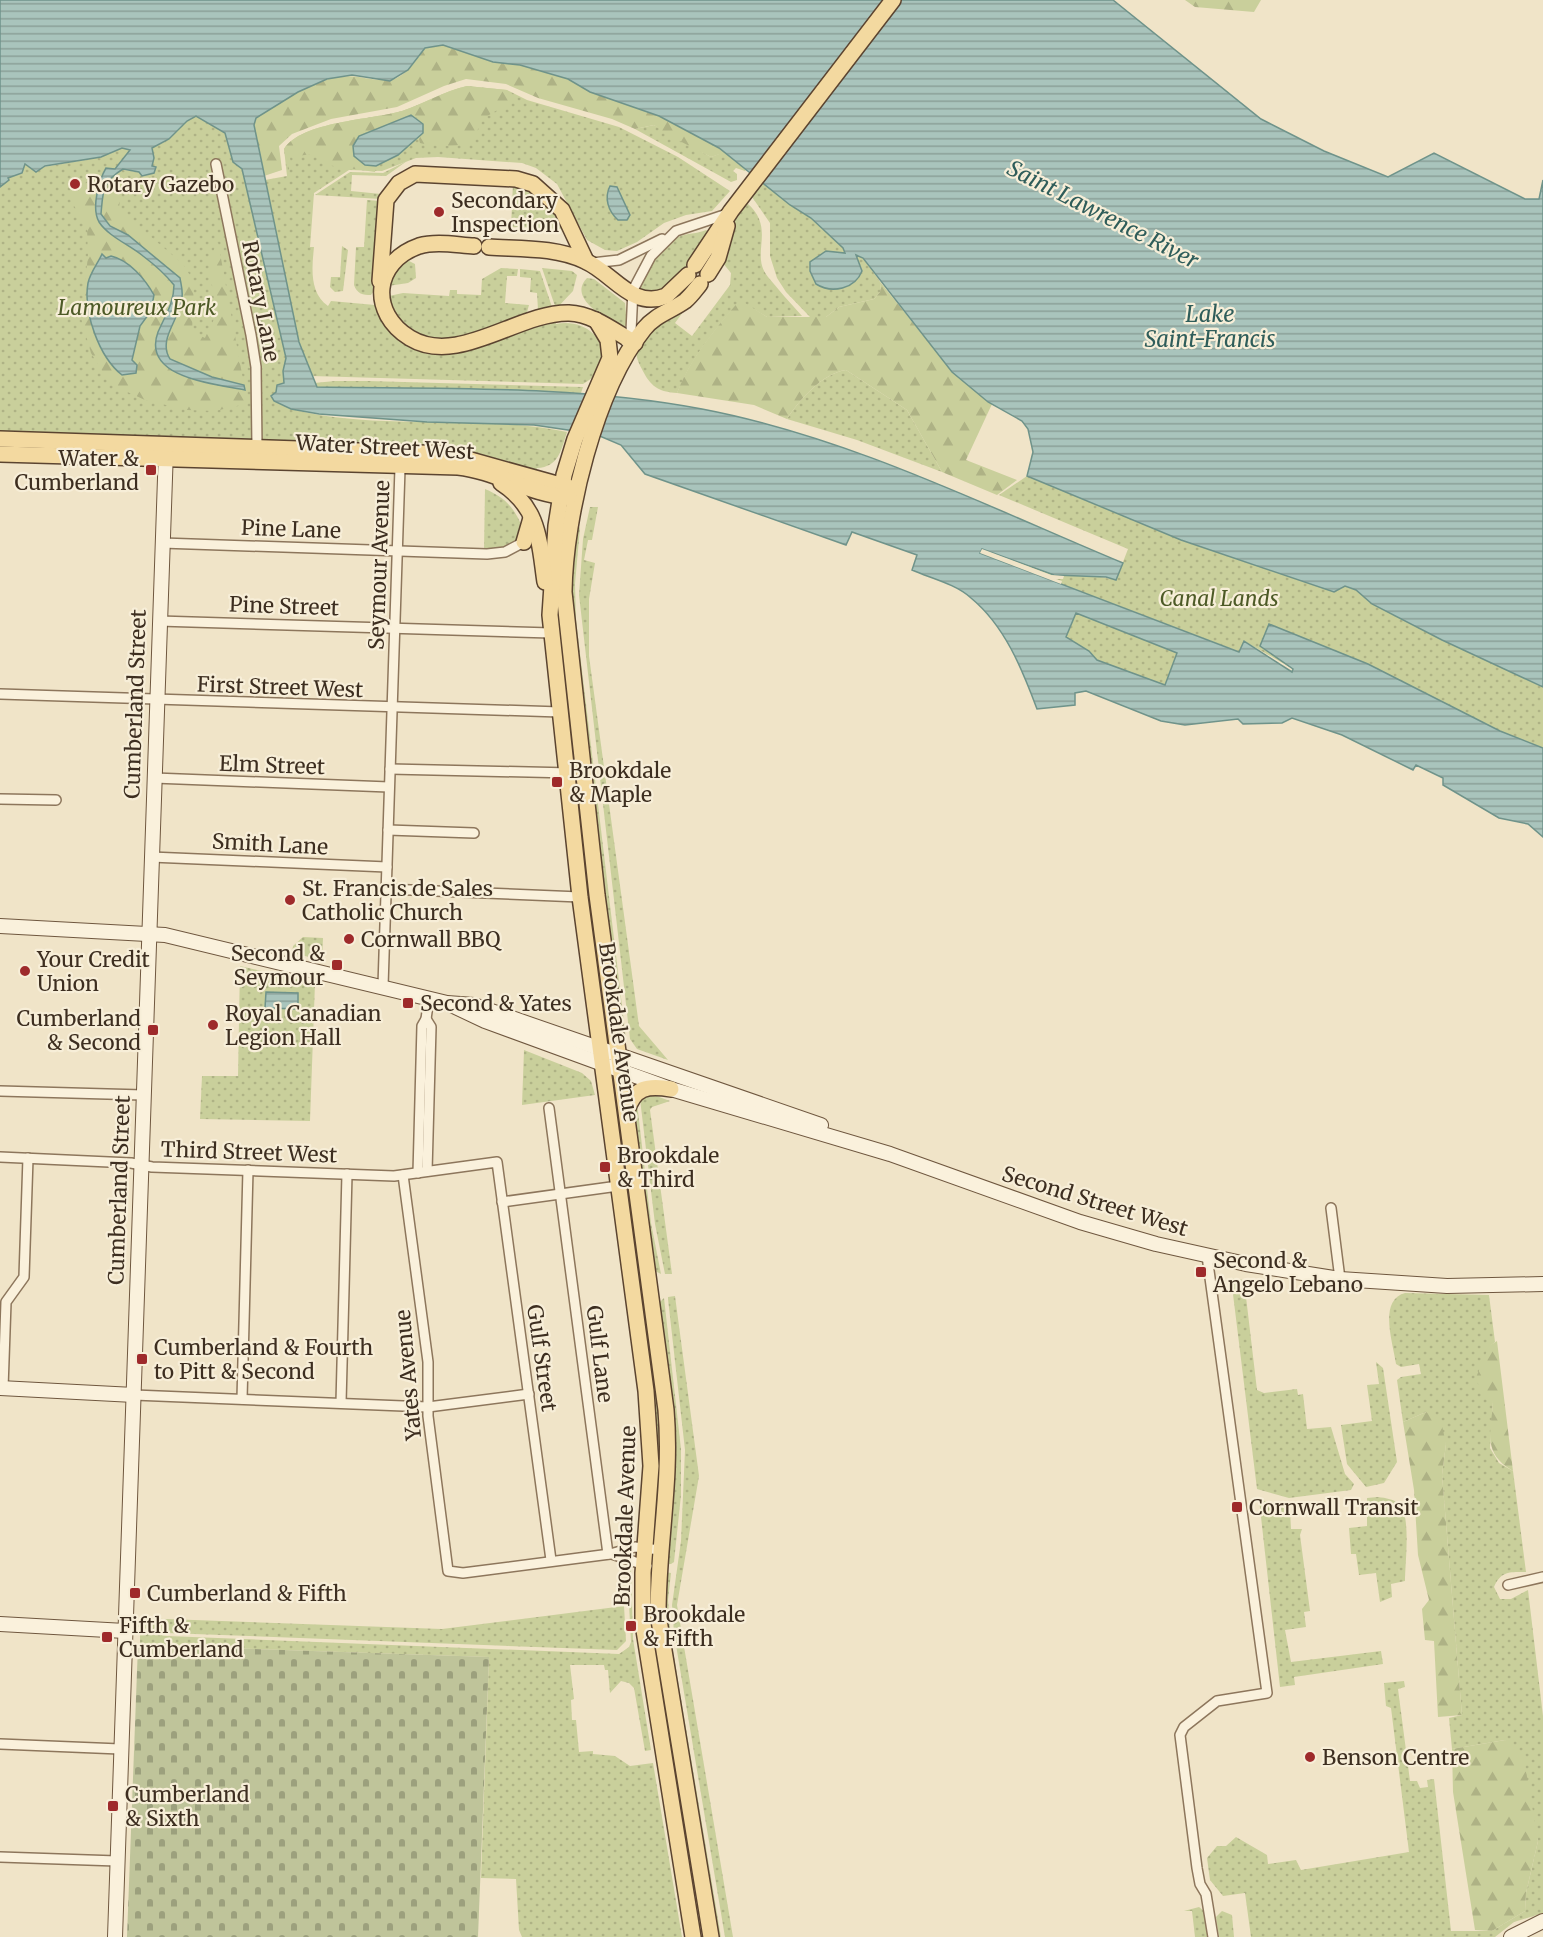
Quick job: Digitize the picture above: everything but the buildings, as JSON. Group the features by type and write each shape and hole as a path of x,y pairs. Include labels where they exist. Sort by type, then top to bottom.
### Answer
{"main road":[{"path":"381,293 389,267 418,247 434,244 542,250 586,261 632,295 642,298 661,298 673,292 718,258 732,210 893,0"},
{"path":"586,261 562,210 533,184 516,179 415,174 399,183 386,200 382,224 381,293 401,331 419,342 438,347 458,345 559,314 570,313 596,320 631,341"},
{"path":"604,387 631,341 649,324 686,300 698,274"},
{"path":"596,320 609,345 610,358 605,372 604,387"},
{"name":"Brookdale Avenue","path":"604,387 575,439 566,492 556,526 549,615 580,897 633,1290 651,1443 651,1566 711,1937"},
{"name":"Brookdale Avenue","path":"604,387 591,441 566,492 567,542 564,592 583,772 669,1445 668,1492 651,1544"},
{"name":"Water Street West","path":"0,439 449,454 566,492"},
{"name":"Cumberland Street","path":"115,1937 166,444"},
{"name":"Water Street West","path":"0,454 458,468 566,492"},
{"path":"485,473 509,488 531,512 537,530 549,615"},
{"path":"524,542 530,530 531,512"},
{"name":"Second Street West","path":"0,926 149,933 383,986 447,1003 485,1021 601,1057 621,1071 671,1089 890,1154"},
{"name":"Second Street West","path":"601,1057 619,1055 781,1110 890,1154 1080,1222 1207,1256 1340,1279 1447,1286 1543,1284"},
{"path":"627,1114 631,1099 639,1090 655,1086 671,1089"},
{"path":"633,1290 648,1280"},
{"path":"2,1388 134,1395"},
{"name":"Brookdale Avenue","path":"651,1566 642,1602 646,1654 693,1937"},
{"path":"0,1624 125,1630"},
{"path":"1511,1937 1543,1921"}],"street":[{"name":"Rotary Lane","path":"216,164 256,367 257,447"},
{"path":"586,261 599,264 619,260 683,228 717,219 732,210"},
{"path":"605,372 631,341 632,295 644,266 670,236"},
{"name":"Seymour Avenue","path":"383,986 400,468"},
{"name":"Pine Lane","path":"162,543 487,554 505,552 524,542"},
{"name":"Pine Street","path":"159,621 551,633"},
{"name":"First Street West","path":"0,694 156,701 560,712"},
{"path":"390,768 566,774 583,772"},
{"name":"Elm Street","path":"154,778 389,787"},
{"path":"0,799 56,800"},
{"path":"388,830 474,833"},
{"name":"Smith Lane","path":"151,857 387,867"},
{"path":"386,890 580,897"},
{"path":"422,1172 425,1075 431,1027 426,1019 429,998"},
{"path":"0,1091 143,1095"},
{"name":"Gulf Lane","path":"549,1108 609,1554"},
{"name":"Third Street West","path":"0,1157 248,1170 403,1175 497,1161"},
{"path":"2,1388 6,1302 24,1278 28,1158"},
{"name":"Gulf Street","path":"497,1161 551,1560"},
{"path":"242,1399 248,1170"},
{"path":"341,1403 347,1174"},
{"name":"Yates Avenue","path":"403,1175 428,1362 428,1407 448,1571 460,1573 551,1560"},
{"path":"502,1202 618,1186"},
{"path":"1331,1208 1340,1279"},
{"path":"1207,1256 1267,1693 1218,1701 1184,1727 1180,1735 1196,1862 1200,1884 1208,1903 1213,1937"},
{"path":"134,1395 428,1407 529,1394"},
{"path":"551,1560 609,1554 651,1544"},
{"path":"609,1554 651,1566"},
{"path":"1508,1585 1543,1577"},
{"path":"0,1744 120,1749"},
{"path":"0,1857 117,1861"}],"green space":[{"path":"1185,0 1261,0 1254,12 1195,7"},
{"path":"443,45 493,62 520,65 568,79 590,92 659,116 719,148 720,154 711,157 668,135 654,125 635,129 612,119 538,98 506,84 466,79 397,107 331,119 292,134 279,146 282,170 264,176 254,125 256,118 301,91 329,79 346,76 380,80 394,79 410,68 425,48"},
{"path":"467,86 507,90 527,100 619,127 678,157 730,191 712,211 686,215 664,223 637,242 617,251 605,250 587,240 557,184 536,168 522,163 438,157 416,158 382,171 349,170 314,193 310,247 314,247 313,279 318,294 328,306 331,301 375,305 447,354 555,321 556,324 571,323 583,327 600,343 603,354 601,365 595,375 583,384 311,376 299,342 265,180 287,176 284,149 293,140 306,133 338,123 402,111"},
{"path":"467,86 507,90 511,98 483,120 474,139 470,142 448,146 420,143 419,139 423,133 420,119 410,115 359,136 354,156 365,165 376,166 375,172 327,165 312,154 290,157 291,166 288,170 284,149 293,140 306,133 338,123 402,111"},
{"name":"Lamoureux Park","path":"196,116 225,133 233,162 242,169 287,358 284,384 291,409 359,420 499,424 533,426 567,432 555,461 537,468 536,472 0,434 0,187 8,180 7,178 22,173 25,164 36,172 44,167 101,157 122,148 131,150 115,169 139,172 153,167 151,148 169,139 187,121"},
{"path":"654,125 711,157 719,154 719,148 746,169 745,171 736,168 733,171 737,174 737,180 731,182 635,129"},
{"path":"407,161 386,176 352,175 351,191 381,194 381,199 315,195 350,172 383,173"},
{"path":"95,177 100,179 96,212 99,222 162,271 174,285 171,303 158,337 158,356 213,382 245,390 245,402 215,411 187,410 145,400 110,384 91,353 81,318 88,256 87,227 68,196","holes":["111,256 130,267 151,311 140,326 132,360 137,365 112,367 94,336 88,295 100,261"]},
{"path":"107,181 121,184 119,210 183,264 194,282 192,332 205,338 214,319 210,269 213,251 218,242 244,385 212,377 170,359 166,344 183,296 172,273 160,259 108,222 101,214 103,191"},
{"path":"763,182 790,205 811,218 843,248 845,253 836,253 832,289 842,288 860,276 862,269 856,258 857,255 863,258 881,283 880,292 874,299 839,307 826,317 810,317 786,292 777,278 770,256 770,223 752,197"},
{"path":"513,183 545,197 566,229 511,227"},
{"path":"367,200 380,201 375,289 371,295 361,293 354,285 356,247 364,247"},
{"path":"747,203 760,222 763,268 802,316 767,317 740,301 704,344 677,393 666,392 647,378 637,354 640,343 659,322 691,301 675,323 692,336 730,285 731,273 722,262 731,224"},
{"path":"706,230 711,233 695,260 674,284 656,292 637,290 653,260 664,247 678,237"},
{"path":"342,246 348,250 343,291 335,292 330,287 331,277 340,277"},
{"path":"407,260 415,264 416,278 408,283 388,286 389,275"},
{"path":"501,268 518,269 517,276 507,276 505,303 529,305 526,316 467,336 447,339 429,338 413,332 399,318 389,296 403,293 449,296 450,290 457,290 457,294 481,295 482,279"},
{"path":"542,268 572,271 577,275 573,291 556,309"},
{"path":"520,269 540,271 553,310 542,313 538,310 537,293 530,292 531,278 520,277"},
{"path":"587,278 594,279 625,303 627,324 624,328 601,315 586,301 582,294 582,286"},
{"path":"881,283 951,370 992,404 966,460 1017,480 997,495 942,472 907,410 846,370 829,376 812,388 787,419 754,405 677,393 696,355 740,300 767,317 826,317 839,307 874,299 880,292"},
{"path":"846,370 907,410 942,472 857,440 787,419 812,388 829,376"},
{"path":"335,381 583,387 581,393 317,387 314,383"},
{"name":"Canal Lands","path":"1027,476 1105,508 1356,590 1442,640 1543,687 1543,748 1500,731 1368,664 1269,624 1293,669 1244,641 1240,652 980,553 1116,580 1128,549 999,495"},
{"path":"485,489 500,497 511,507 522,527 525,535 510,547 484,551"},
{"path":"590,507 598,507 592,540 588,540 584,560 595,563 589,599 589,656 639,1026 668,1060 637,1049 630,1039 579,595 583,539"},
{"path":"576,524 580,528 575,584 576,620 626,1039 623,1040 598,860 571,606 571,570"},
{"path":"1076,613 1177,653 1165,686 1097,660 1089,651 1066,637"},
{"path":"303,937 323,938 322,960 292,953 293,946"},
{"path":"240,966 315,983 310,1121 200,1119 202,1076 238,1076"},
{"path":"524,1050 582,1073 591,1081 595,1095 522,1105"},
{"path":"651,1094 670,1101 652,1107 650,1110 672,1274 665,1274 655,1224 640,1099"},
{"path":"637,1103 651,1223 661,1274 653,1270 632,1114"},
{"path":"1231,1278 1244,1280 1257,1390 1264,1393 1297,1389 1298,1395 1303,1394 1307,1429 1331,1427 1345,1474 1354,1484 1351,1490 1289,1498 1257,1489"},
{"path":"1405,1293 1489,1295 1495,1342 1489,1347 1493,1402 1490,1448 1499,1463 1513,1471 1526,1572 1503,1575 1494,1587 1500,1599 1511,1599 1528,1590 1543,1716 1543,1913 1514,1922 1495,1937 1251,1937 1245,1893 1223,1896 1210,1880 1207,1858 1217,1846 1226,1846 1236,1837 1267,1855 1268,1864 1296,1860 1301,1870 1409,1852 1391,1708 1386,1706 1384,1683 1404,1681 1405,1687 1398,1689 1410,1781 1417,1781 1420,1788 1428,1787 1427,1780 1434,1779 1451,1931 1492,1931 1525,1911 1526,1893 1538,1841 1505,1740 1452,1749 1449,1718 1462,1715 1442,1475 1446,1444 1426,1412 1403,1422 1397,1380 1401,1377 1421,1374 1419,1364 1401,1367 1396,1364 1390,1334 1389,1313 1392,1304 1397,1297"},
{"path":"675,1296 699,1476 677,1605 733,1937 725,1937 674,1633 672,1605 681,1541 685,1450 668,1299 668,1297"},
{"path":"664,1298 681,1449 681,1495 674,1562 671,1564 666,1564 658,1304"},
{"path":"647,1318 662,1443 658,1525 653,1524 657,1440 644,1332 643,1319"},
{"path":"1497,1341 1513,1471 1503,1464 1493,1449 1490,1433 1493,1402 1475,1380 1489,1346"},
{"path":"1376,1362 1383,1368 1397,1462 1384,1483 1366,1487 1347,1464 1341,1425 1372,1421 1367,1385 1379,1384"},
{"path":"1426,1412 1441,1421 1446,1444 1442,1475 1462,1715 1438,1717 1434,1641 1425,1640 1422,1609 1429,1600 1418,1555 1414,1490 1403,1422"},
{"path":"1378,1497 1393,1500 1400,1505 1406,1530 1405,1581 1391,1584 1392,1597 1380,1602 1376,1573 1359,1575 1356,1554 1351,1554 1349,1528 1367,1526 1367,1498"},
{"path":"1259,1499 1290,1510 1291,1529 1302,1529 1300,1535 1310,1611 1304,1612 1306,1627 1285,1630 1291,1662 1381,1651 1383,1664 1294,1677 1295,1685 1280,1687"},
{"path":"627,1566 631,1571 633,1639 651,1750 645,1751 634,1688 629,1683 621,1681 610,1693 608,1670 605,1670 604,1665 570,1665 574,1699 571,1700 572,1720 576,1720 579,1752 593,1751 593,1754 615,1756 630,1766 653,1763 682,1937 522,1937 519,1930 516,1879 481,1878 489,1657 140,1645 140,1632 167,1636 619,1654 629,1647 631,1642"},
{"path":"665,1572 671,1573 668,1600 671,1639 721,1937 716,1937 665,1621"},
{"path":"624,1606 626,1641 617,1650 167,1633 138,1627 139,1618 442,1629"},
{"path":"138,1645 489,1657 478,1937 127,1937"},
{"path":"1505,1740 1524,1759 1538,1841 1526,1893 1525,1911 1492,1931 1475,1930 1453,1792 1452,1749"},
{"path":"1199,1907 1204,1911 1208,1937 1195,1937 1192,1911 1184,1911"},
{"path":"1222,1911 1232,1915 1234,1937 1219,1937 1216,1917"}],"water":[{"name":"Lake Saint-Francis","path":"0,0 1113,0 1261,119 1324,151 1388,177 1434,153 1525,199 1539,199 1543,180 1543,687 1442,640 1372,604 1356,590 1345,586 1334,592 1181,540 1027,476 1033,452 1028,429 1022,421 988,402 952,372 863,258 856,255 862,271 849,286 829,289 816,284 810,271 810,262 826,251 845,253 843,248 811,218 790,205 719,148 659,116 590,92 568,79 520,65 493,62 443,45 425,48 408,70 390,81 352,75 327,79 298,92 256,118 254,125 299,342 317,387 559,392 655,401 757,421 864,455 1123,563 1116,580 1106,577 1054,575 982,549 980,553 1239,652 1244,641 1292,672 1293,669 1260,646 1269,624 1368,664 1500,731 1543,748 1543,837 1528,824 1499,818 1443,785 1443,778 1416,765 1413,770 1342,735 1292,718 1282,723 1243,724 1238,719 1185,725 1161,721 1086,691 1075,693 1075,705 1037,709 1011,649 994,622 965,593 912,570 917,555 852,532 846,545 645,474 621,445 595,434 534,425 427,422 319,414 291,409 274,401 271,396 276,392 277,385 284,383 283,371 286,358 242,169 233,162 225,133 196,116 187,121 169,139 152,148 154,158 152,166 156,167 154,173 142,176 139,172 123,169 111,178 103,193 101,214 110,226 128,235 180,278 181,305 166,344 170,359 212,377 244,385 245,390 184,376 170,369 160,360 156,347 158,332 171,304 174,285 152,263 103,227 99,222 96,209 99,187 106,168 115,169 130,150 122,148 101,157 45,166 36,172 25,164 22,173 8,178 9,180 0,187","holes":["1076,613 1177,653 1165,685 1097,660 1089,651 1066,637"]},
{"path":"411,115 423,124 423,133 398,155 376,166 365,165 354,156 353,146 359,136"},
{"path":"610,186 617,187 630,215 627,220 618,220 609,208 607,195"},
{"path":"102,254 106,258 111,256 118,258 130,266 154,295 151,311 140,326 132,360 137,365 136,373 122,375 114,367 100,346 90,320 88,283"},
{"path":"266,992 298,993 298,1009 265,1008"}],"pier":[{"path":"982,549 1051,575 1064,576 1063,579 1056,579 1062,581 1061,584 980,553"}],"tunnel":[{"path":"694,278 701,270"}],"place":[{"name":"Rotary Gazebo","path":"75,184"},
{"name":"Secondary Inspection","path":"439,212"},
{"name":"Water & Cumberland","path":"151,470"},
{"name":"Brookdale & Maple","path":"557,782"},
{"name":"St. Francis de Sales Catholic Church","path":"290,900"},
{"name":"Cornwall BBQ","path":"349,939"},
{"name":"Second & Seymour","path":"337,965"},
{"name":"Your Credit Union","path":"25,971"},
{"name":"Second & Yates","path":"408,1003"},
{"name":"Royal Canadian Legion Hall","path":"213,1025"},
{"name":"Cumberland & Second","path":"153,1030"},
{"name":"Brookdale & Third","path":"605,1167"},
{"name":"Second & Angelo Lebano","path":"1201,1272"},
{"name":"Cumberland & Fourth to Pitt & Second","path":"142,1359"},
{"name":"Cornwall Transit","path":"1237,1507"},
{"name":"Cumberland & Fifth","path":"135,1593"},
{"name":"Brookdale & Fifth","path":"631,1626"},
{"name":"Fifth & Cumberland","path":"107,1637"},
{"name":"Benson Centre","path":"1310,1757"},
{"name":"Cumberland & Sixth","path":"113,1806"}],"water label":[{"name":"Saint Lawrence River","path":"1103,214"}]}
